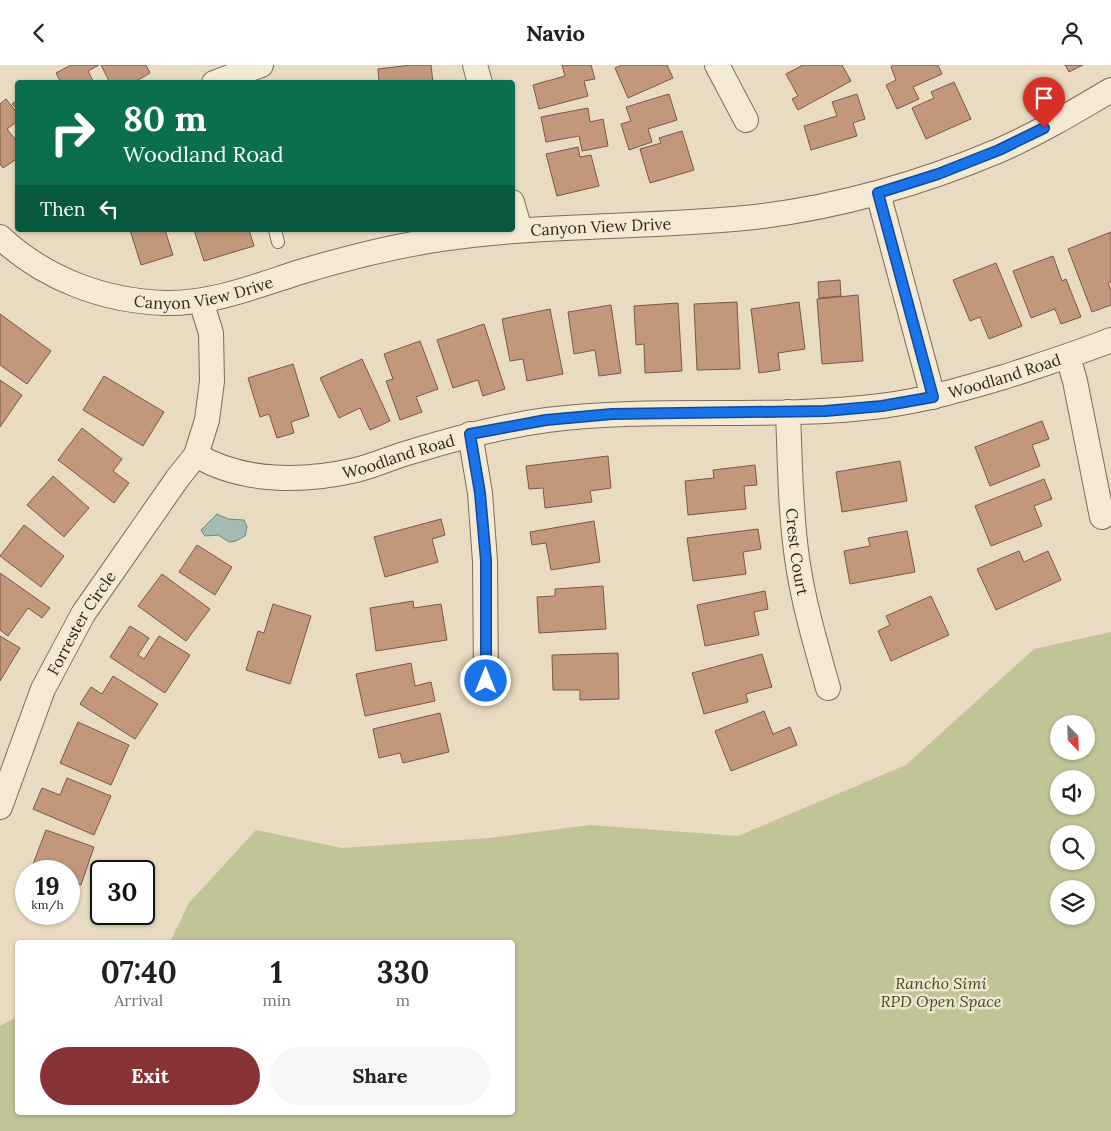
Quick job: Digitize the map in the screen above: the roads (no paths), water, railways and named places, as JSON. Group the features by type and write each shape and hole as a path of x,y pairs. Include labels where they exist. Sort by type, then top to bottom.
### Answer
{"street":[{"path":"237,78 261,65"},
{"path":"475,65 479,80"},
{"path":"718,65 746,120"},
{"name":"Canyon View Drive","path":"515,231 746,218 816,207 878,193 938,174 999,150 1059,121 1111,90"},
{"path":"878,193 933,397"},
{"path":"515,212 520,230"},
{"name":"Canyon View Drive","path":"1,241 32,262 64,280 95,292 131,300 167,303 200,301 230,295 302,271 374,252 441,239 502,232"},
{"path":"196,455 207,420 212,381 211,333 200,301"},
{"name":"Woodland Road","path":"196,455 213,465 248,474 284,478 321,477 358,470 470,434 546,420 612,414 825,411 882,406 953,392 1068,357 1111,340"},
{"path":"1068,357 1075,381 1102,517"},
{"name":"Crest Court","path":"788,412 797,557 806,609 828,689"},
{"path":"470,434 480,493 486,561 486,681"},
{"name":"Forrester Circle","path":"0,807 43,689 83,614 177,479 196,455"}],"water":[{"path":"217,514 228,519 244,520 247,527 245,536 236,541 229,542 218,535 205,536 201,530"}],"park label":[{"name":"Rancho Simi RPD Open Space","path":"941,992"}]}
